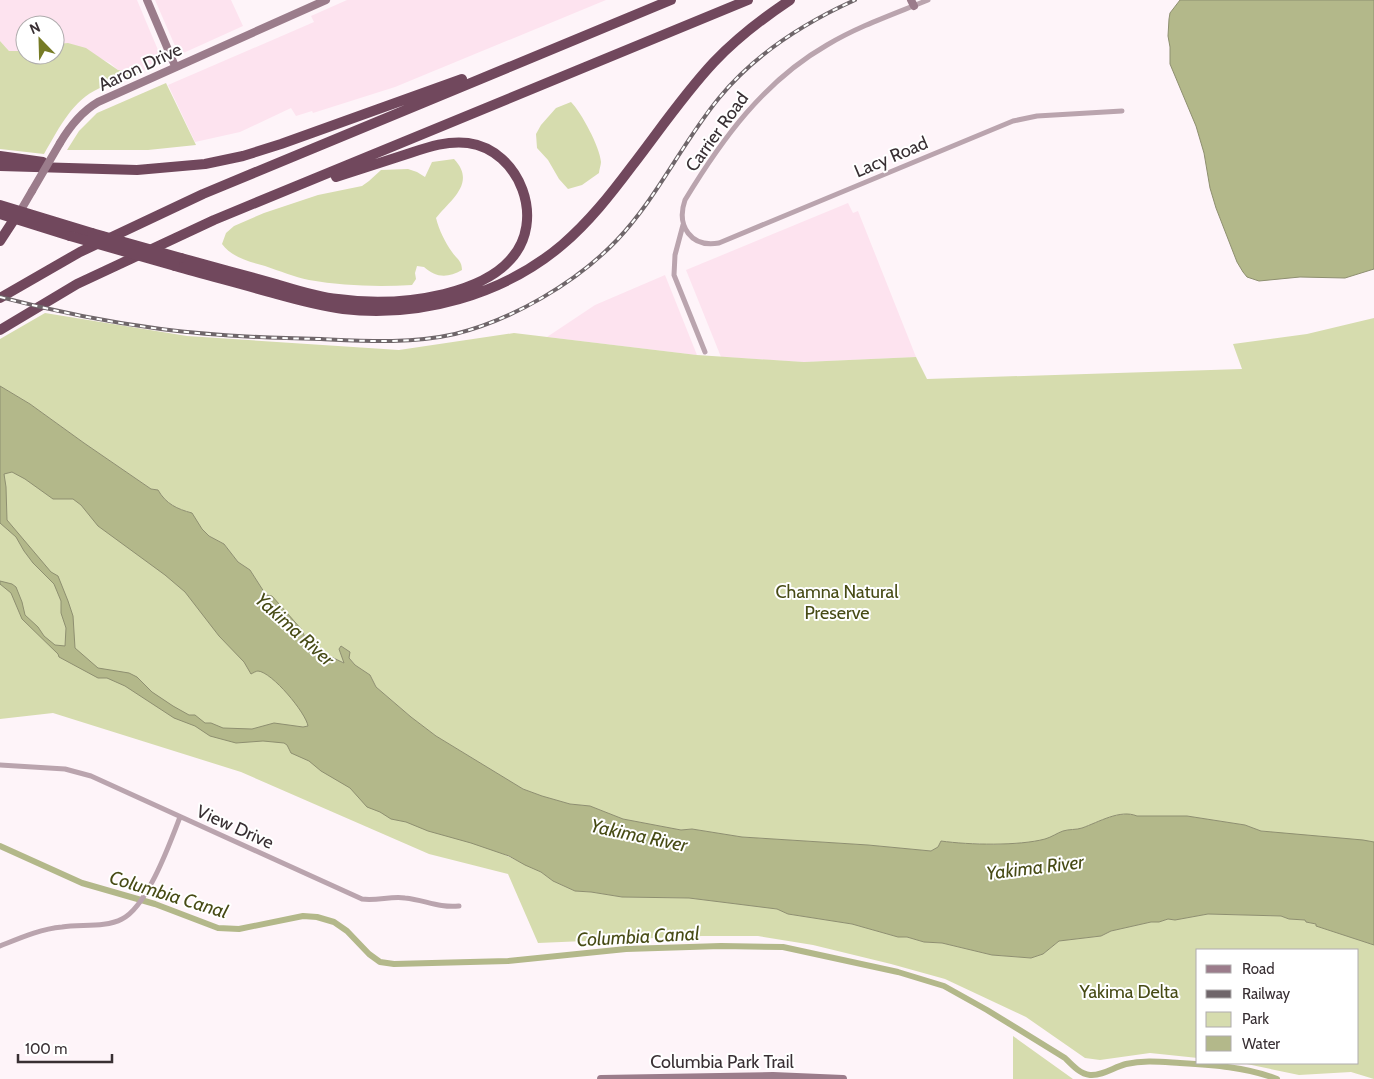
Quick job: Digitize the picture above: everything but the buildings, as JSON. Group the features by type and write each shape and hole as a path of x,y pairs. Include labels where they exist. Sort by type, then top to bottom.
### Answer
{"highway":[{"path":"0,298 80,252 203,194 559,45 672,0"},
{"path":"0,330 78,284 214,220 748,0"},
{"path":"0,205 18,214 71,232 178,262 301,301 324,306 357,310 397,310 417,308 453,300 488,289 528,269 546,258 579,230 613,191 714,62 749,30 790,0"},
{"path":"0,166 136,170 182,167 243,156 559,45"},
{"path":"178,262 322,296 363,301 394,301 444,294 479,283 490,277 511,259 518,249 524,237 527,223 528,210 522,187 510,166 493,152 468,143 439,144 290,190"},
{"path":"0,156 94,169"},
{"path":"0,214 18,214"},
{"path":"0,241 18,214"}],"main road":[{"path":"147,0 175,66"},
{"name":"Aaron Drive","path":"18,214 60,143 75,121 91,106 175,66 326,0"},
{"name":"Columbia Park Trail","path":"601,1079 773,1076 844,1079"}],"street":[{"name":"Carrier Road","path":"705,352 674,276 675,255 683,225 683,207 688,196 738,122 771,86 797,64 827,44 912,3 928,0"},
{"name":"Lacy Road","path":"683,225 690,236 698,241 708,244 719,243 1013,121 1037,116 1122,111"},
{"name":"View Drive","path":"0,765 65,769 102,780 362,899 403,898 435,906 459,906"},
{"path":"0,946 48,929 114,922 124,918 143,896 166,854 180,817"}],"shaded area":[{"path":"0,0 137,0 163,62 140,72 118,70 110,63 65,43 65,15 15,15 15,51 9,51 0,41"},
{"path":"155,0 231,0 243,26 179,55"},
{"path":"347,0 606,0 395,87 313,113 312,111 296,116 291,108 240,132 195,142 168,85 314,22 311,16"},
{"path":"848,203 853,213 858,211 916,357 804,362 721,357 686,270"},
{"path":"665,275 697,355 547,337 595,305"}],"green space":[{"path":"0,41 9,51 15,51 15,65 65,65 65,43 68,43 86,48 118,70 140,72 94,91 85,97 65,119 44,154 0,149"},
{"path":"166,83 196,145 148,150 67,150 79,131 97,113"},
{"path":"571,102 580,113 589,130 601,162 599,173 582,185 568,189 559,179 548,160 537,148 536,134 541,125 556,108"},
{"path":"454,159 463,176 462,183 454,198 436,218 445,240 461,264 462,270 452,274 442,276 424,267 417,266 416,279 412,285 360,286 335,284 309,280 247,261 230,252 222,244 226,233 234,226 264,213 318,195 362,186 381,170 408,169 425,177 432,162"},
{"name":"Chamna Natural Preserve","path":"45,313 187,336 399,350 514,333 697,355 804,362 916,357 927,379 1242,369 1233,344 1307,334 1374,318 1374,842 1261,831 1245,825 1187,816 1137,816 1124,814 1110,817 1082,828 1063,831 1046,839 1022,843 994,844 941,841 938,847 931,851 742,837 692,829 681,830 623,819 590,806 570,804 523,789 436,736 411,717 376,687 370,675 355,665 349,658 350,652 341,646 339,649 345,663 325,654 305,638 302,630 266,595 250,570 238,562 224,544 201,529 192,513 172,505 158,490 151,489 30,404 0,386 0,339"},
{"name":"Yakima Delta","path":"0,451 65,491 499,852 541,872 553,881 575,891 622,897 689,898 777,909 788,914 852,924 898,937 942,943 992,955 1031,958 1043,954 1059,941 1101,936 1111,931 1168,919 1175,920 1208,914 1281,916 1289,919 1305,920 1317,926 1374,945 1374,1079 1351,1072 1299,1075 1247,1064 1359,1064 1359,949 1196,949 1196,1058 1150,1053 1100,1060 1085,1058 1026,1017 945,979 813,945 758,936 702,936 538,943 508,874 429,854 241,772 53,713 0,719"},
{"path":"1013,1036 1073,1079 1013,1079"}],"water":[{"path":"1180,0 1374,0 1374,269 1345,278 1300,277 1259,281 1247,277 1243,272 1237,262 1216,208 1196,126 1170,64 1169,19 1170,13"},
{"name":"Yakima River","path":"0,386 30,404 151,489 158,490 172,505 192,513 209,536 224,544 238,562 250,570 266,595 272,596 302,630 305,638 325,654 344,663 339,649 341,646 350,652 349,658 355,665 370,675 376,687 411,717 436,736 523,789 570,804 590,806 623,819 681,830 692,829 742,837 931,851 938,847 941,841 994,844 1034,841 1124,814 1137,816 1187,816 1245,825 1261,831 1374,842 1374,945 1316,926 1316,924 1306,922 1305,920 1289,919 1281,916 1208,914 1151,922 1111,931 1101,936 1059,941 1043,954 1031,958 992,955 942,943 898,937 852,924 788,914 777,909 689,898 622,897 575,891 509,856 428,831 406,822 391,819 367,807 350,788 321,771 309,761 291,753 284,743 263,741 236,743 210,736 195,726 174,718 125,686 107,678 98,678 59,657 22,619 11,593 0,584 0,581 16,587 25,615 38,627 44,636 55,645 65,646 66,628 61,613 61,601 54,584 33,563 16,537 0,523","holes":["12,472 53,499 73,499 81,505 98,526 185,592 219,636 244,662 251,674 258,671 264,673 288,694 308,726 274,723 252,729 223,728 211,723 205,723 195,715 189,715 152,692 137,677 129,673 98,668 75,648 73,616 58,576 51,572 7,520 4,474"]}],"waterway":[{"name":"Columbia Canal","path":"0,846 82,883 155,904 218,928 239,929 303,916 317,917 334,922 347,931 369,954 380,962 394,964 508,961 626,949 721,946 783,947 898,972 944,986 1065,1058 1076,1069 1086,1074 1095,1075 1126,1064 1153,1062 1229,1067 1277,1079"}],"railway":[{"path":"0,297 121,323 221,335 388,341 438,337 477,328 542,298 563,285 601,256 645,206 693,133 733,82 748,67 781,41 817,19 855,0"}]}
